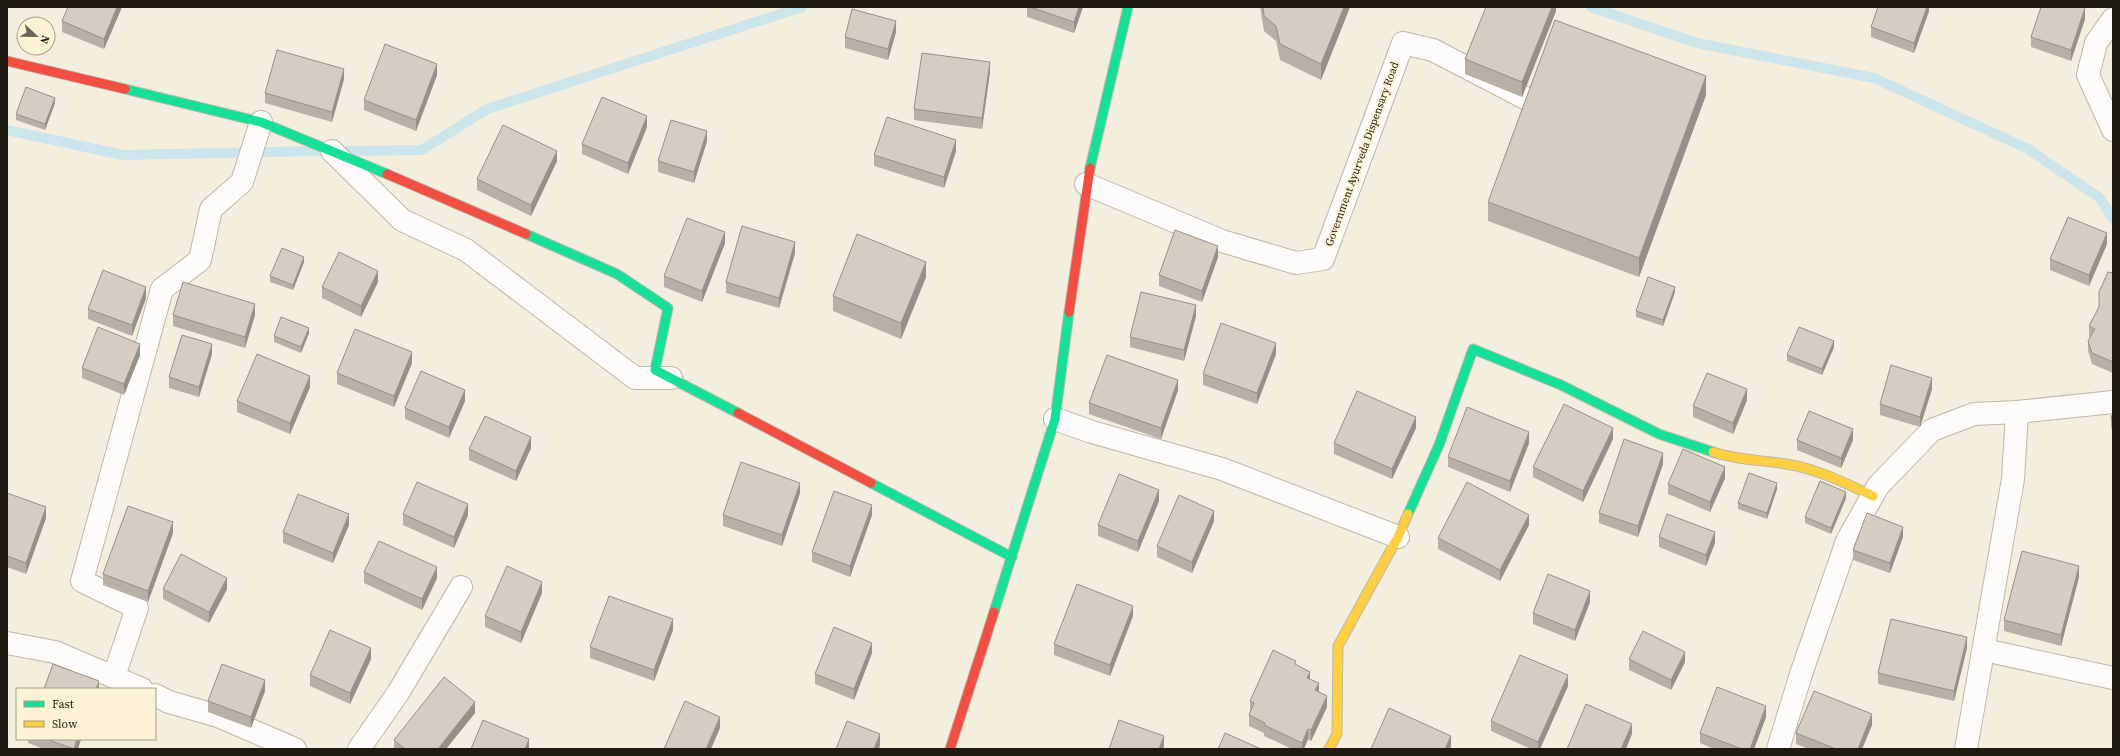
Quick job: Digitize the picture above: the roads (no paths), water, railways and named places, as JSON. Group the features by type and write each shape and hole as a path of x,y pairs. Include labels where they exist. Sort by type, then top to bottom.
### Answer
{"street":[{"path":"950,749 1055,419 1086,184 1128,7"},
{"path":"2113,19 2096,43 2088,75 2113,130"},
{"name":"Government Ayurveda Dispensary Road","path":"1086,184 1222,241 1296,263 1322,259 1403,43 1433,50 1567,120"},
{"path":"7,61 261,122 332,151 617,274 668,308 655,370 1012,557"},
{"path":"114,676 137,608 82,581 162,289 200,260 211,209 242,182 261,122"},
{"path":"332,151 402,220 466,250 635,378 671,378"},
{"path":"1329,749 1337,734 1338,646 1398,537 1438,445 1474,350 1561,385 1659,434 1724,456 1787,464 1824,473 1874,496"},
{"path":"1778,749 1802,671 1847,541 1874,496 1878,486 1932,430 1974,414 2017,412 2113,402"},
{"path":"1966,749 2013,479 2017,412"},
{"path":"1055,419 1092,432 1222,469 1398,537"},
{"path":"359,749 398,693 461,587"},
{"path":"7,643 55,652 140,688"},
{"path":"1984,650 2113,678"},
{"path":"156,696 168,702 218,716 295,749"}],"waterway":[{"path":"346,151 422,150 487,109 802,7"},
{"path":"1591,7 1697,43 1874,78 2028,149 2100,198 2113,219"},
{"path":"7,130 123,155 318,151"}]}
